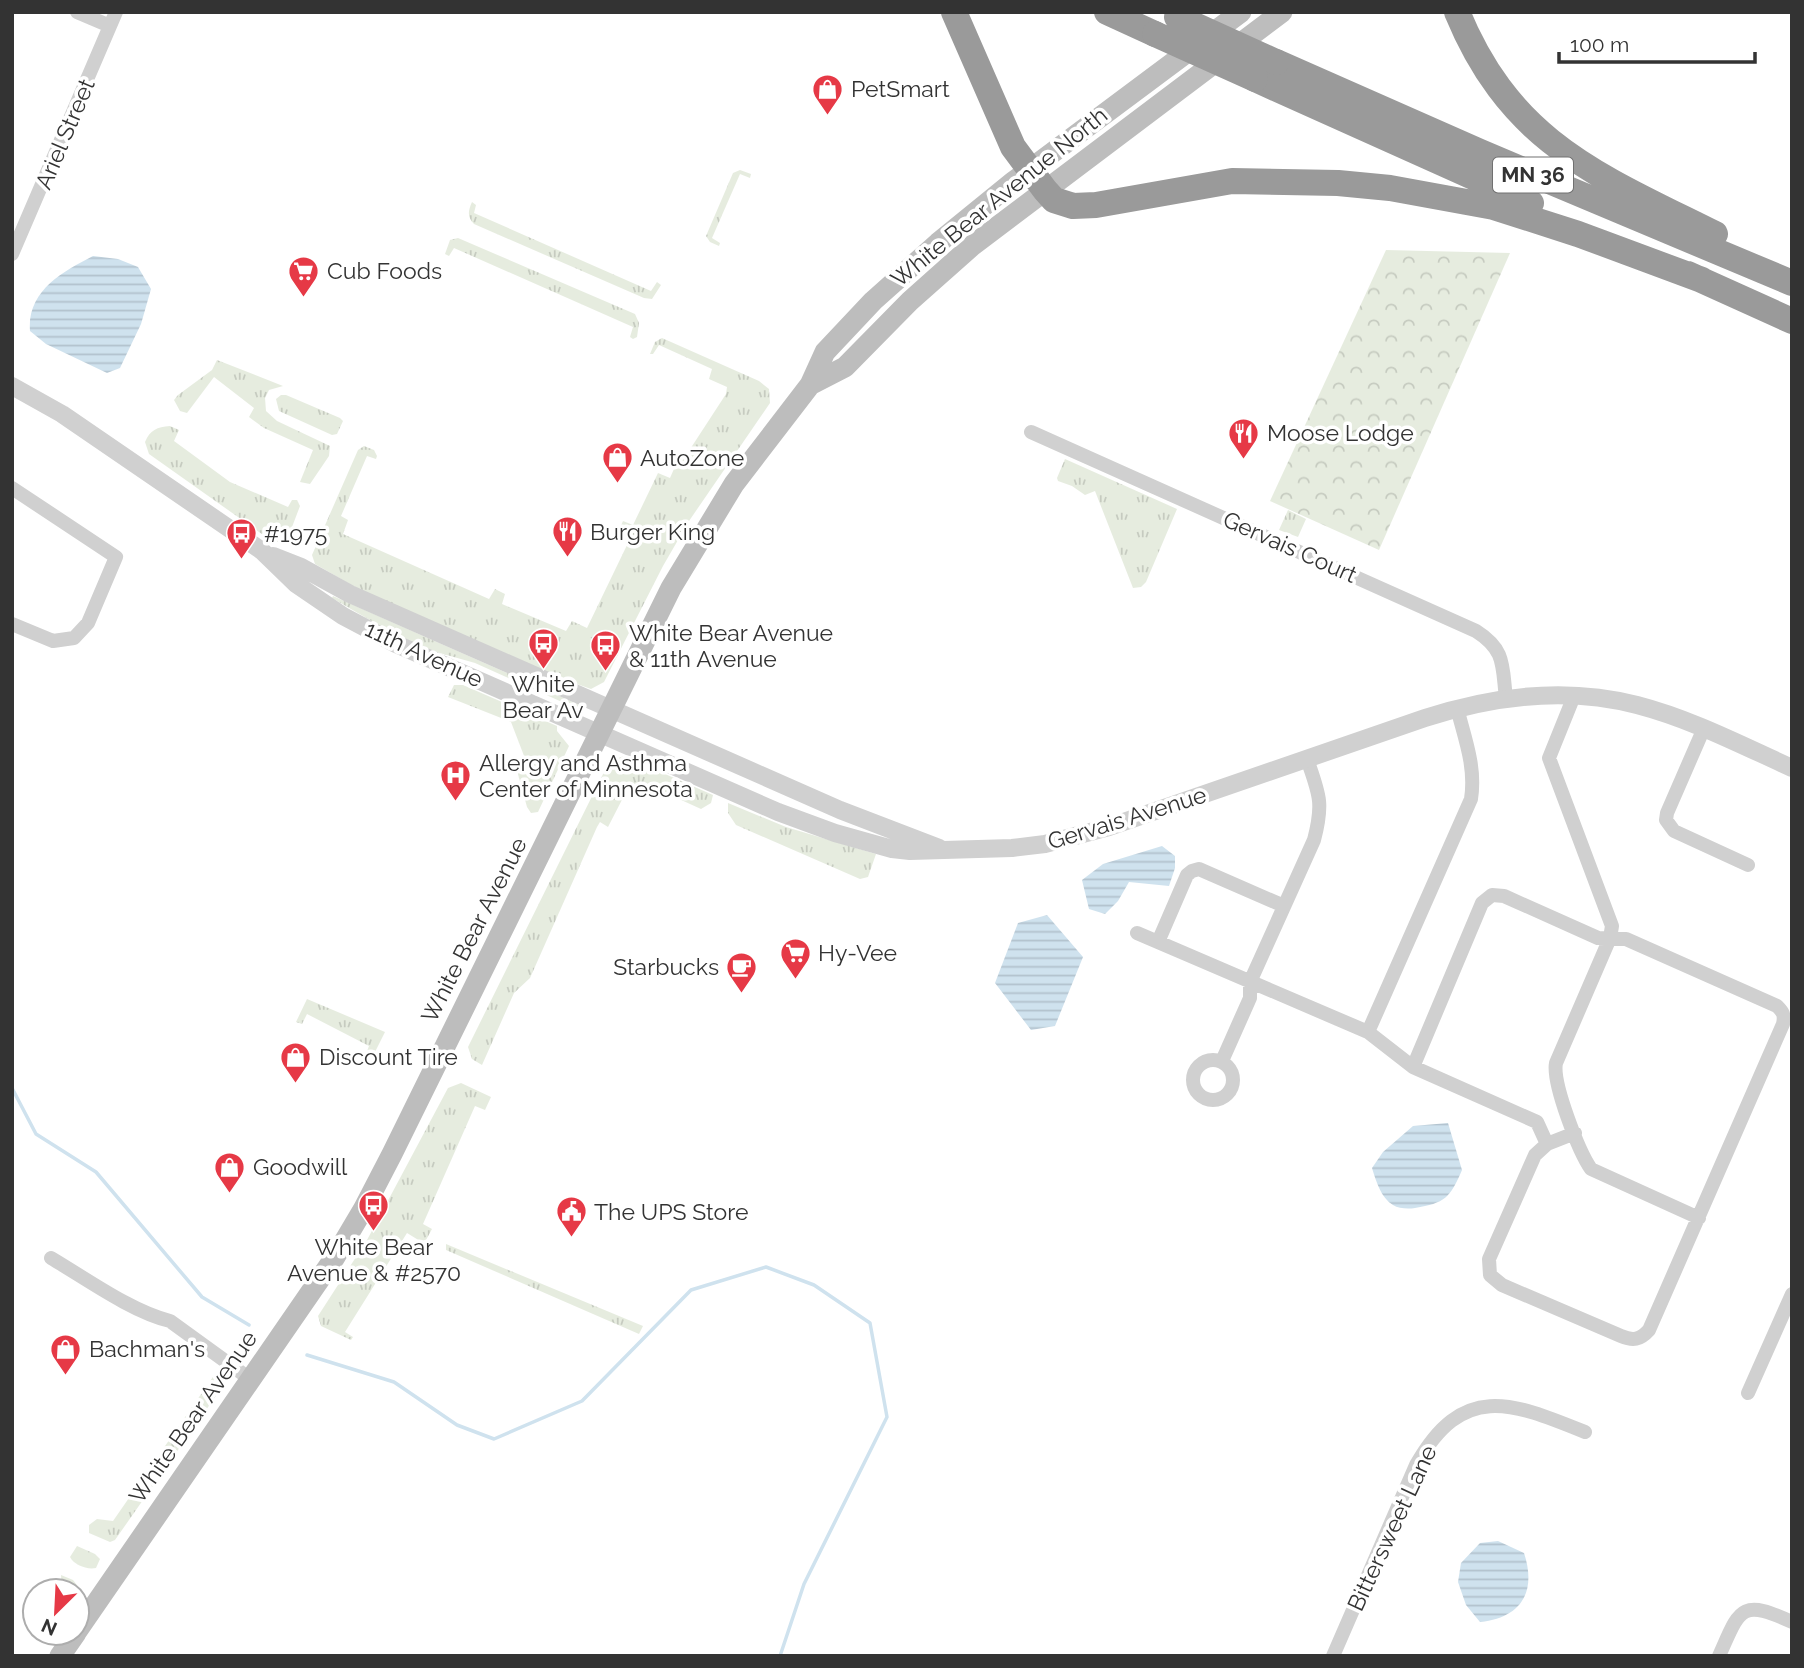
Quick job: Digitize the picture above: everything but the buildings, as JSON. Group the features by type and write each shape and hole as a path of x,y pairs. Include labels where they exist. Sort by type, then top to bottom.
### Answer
{"highway":[{"path":"954,12 1013,148 1054,200 1073,206 1105,204 1232,181 1285,181 1390,188 1494,207 1566,230 1702,280"},
{"name":"MN 36","path":"1107,12 1166,21 1276,62 1480,152 1792,283"},
{"path":"1457,12 1474,50 1502,92 1530,124 1556,147 1615,184 1792,273"},
{"name":"MN 36","path":"1166,21 1255,79 1792,321"}],"main road":[{"name":"White Bear Avenue North","path":"810,385 845,367 887,322 973,245 1037,181 1241,12"},
{"name":"White Bear Avenue North","path":"1037,181 1282,12"},
{"name":"White Bear Avenue","path":"91,1610 335,1257 364,1208 671,588 712,517 752,459 810,385"}],"street":[{"path":"77,12 110,26"},
{"name":"Ariel Street","path":"12,254 116,12"},
{"name":"11th Avenue","path":"12,386 62,414 262,551 296,584 364,627 396,644 600,734"},
{"name":"Gervais Court","path":"1031,432 1476,631 1489,639 1499,652 1507,698"},
{"path":"12,488 116,557 88,623 74,638 53,641 12,625"},
{"name":"11th Avenue","path":"262,551 300,567 350,594 611,709"},
{"path":"1574,696 1549,758 1612,926 1610,939 1556,1063 1556,1082 1587,1164 1597,1173 1699,1217"},
{"name":"Gervais Avenue","path":"600,734 778,812 835,833 892,849 910,851 1012,848 1078,838 1457,708 1507,698 1574,696 1636,705 1704,728 1792,768"},
{"path":"1368,1032 1471,799 1474,780 1472,765 1457,708"},
{"name":"Gervais Avenue","path":"611,709 840,810 942,849"},
{"path":"1704,728 1666,820 1674,831 1748,864"},
{"path":"1222,1061 1250,998 1250,982 1314,839 1320,817 1320,798 1307,759"},
{"path":"1158,942 1186,875 1199,869 1284,906"},
{"path":"1413,1068 1486,898 1492,895 1504,896 1598,938 1626,939 1777,1006 1785,1016 1649,1330 1637,1339 1630,1340 1502,1285 1490,1275 1489,1259 1535,1155 1541,1147 1575,1133"},
{"path":"1137,933 1368,1032 1413,1068 1537,1122 1547,1144"},
{"path":"51,1258 132,1306 156,1318 170,1321 250,1379"},
{"path":"1748,1393 1792,1294"},
{"name":"Bittersweet Lane","path":"1333,1656 1416,1465 1430,1441 1441,1429 1470,1411 1485,1406 1503,1405 1535,1412 1585,1432"},
{"path":"1720,1656 1734,1623 1743,1611 1757,1607 1792,1622"}],"green space":[{"path":"740,170 751,174 750,178 740,174 712,238 720,243 719,246 710,242 706,236 733,173"},
{"path":"472,202 476,205 474,213 651,291 657,282 661,285 652,299 644,298 474,224 469,214"},
{"path":"458,238 635,314 639,323 637,337 630,337 633,327 454,248 449,256 445,254 450,240"},
{"path":"1386,250 1510,253 1379,550 1270,501"},
{"path":"662,338 759,381 769,389 770,403 689,521 604,682 591,689 560,678 362,591 315,564 312,555 358,450 364,446 374,450 377,456 376,459 367,456 341,516 348,520 343,534 489,599 495,589 505,594 502,604 566,631 572,621 587,628 628,543 616,537 623,521 633,525 658,473 670,478 677,462 683,460 726,394 727,387 709,379 712,369 659,345 653,354 650,354 655,342"},
{"path":"217,360 283,386 269,390 265,398 266,411 277,421 330,446 329,456 310,484 300,482 313,450 264,428 249,417 254,408 214,377 187,413 180,411 174,400 212,370"},
{"path":"281,395 340,418 343,421 337,434 332,435 279,411 276,399"},
{"path":"170,426 179,430 174,441 230,482 288,507 292,500 297,500 300,506 289,535 277,542 269,539 149,454 145,442 149,435 158,428"},
{"path":"1065,459 1177,509 1146,582 1141,587 1133,588 1095,491 1085,495 1058,481"},
{"path":"1288,510 1306,519 1298,537 1279,530"},
{"path":"333,596 584,707 582,711 475,663 429,650 399,637 332,598"},
{"path":"454,685 463,685 557,726 557,731 569,746 538,812 531,813 527,807 516,767 526,761 511,722 448,697"},
{"path":"624,756 713,795 711,803 701,809 646,784 626,792 608,827 600,822 597,827 530,978 514,993 482,1065 472,1059 468,1047 604,772 618,758"},
{"path":"728,803 786,827 876,854 868,877 860,879 736,825 728,813"},
{"path":"307,999 385,1032 375,1052 368,1056 366,1054 369,1046 307,1014 302,1024 296,1022"},
{"path":"461,1083 491,1097 485,1110 475,1106 423,1224 432,1229 426,1240 420,1241 407,1233 345,1332 353,1337 351,1340 321,1326 318,1316 367,1240 448,1088"},
{"path":"446,1244 643,1326 639,1334 446,1250"},
{"path":"215,1374 227,1380 115,1540 110,1542 89,1533 89,1525 97,1519 113,1521"},
{"path":"77,1546 100,1559 96,1568 81,1566 72,1560 70,1557"}],"water":[{"path":"93,256 118,259 138,267 151,289 141,324 120,368 107,373 46,344 30,331 34,305 40,294 59,276"},
{"path":"1162,846 1175,856 1175,868 1169,886 1129,882 1118,901 1105,914 1089,909 1082,880 1103,864"},
{"path":"1047,915 1083,957 1055,1026 1031,1030 995,983 1018,923"},
{"path":"1448,1123 1462,1170 1450,1193 1440,1201 1425,1206 1410,1209 1393,1205 1382,1194 1372,1168 1383,1152 1413,1126"},
{"path":"1498,1541 1524,1553 1528,1567 1527,1591 1515,1609 1506,1615 1480,1622 1466,1605 1458,1582 1461,1563 1480,1543"}],"waterway":[{"path":"12,1088 36,1134 96,1172 202,1297 249,1325"},
{"path":"307,1355 394,1382 457,1425 494,1439 582,1401 691,1290 766,1267 814,1285 870,1323 887,1417 804,1584 780,1656"}],"place":[{"name":"PetSmart","path":"828,116"},
{"name":"Cub Foods","path":"304,298"},
{"name":"Moose Lodge","path":"1244,460"},
{"name":"AutoZone","path":"617,485"},
{"name":"Burger King","path":"567,559"},
{"name":"#1975","path":"241,561"},
{"name":"White Bear Av","path":"543,670"},
{"name":"White Bear Avenue & 11th Avenue","path":"606,673"},
{"name":"Allergy and Asthma Center of Minnesota","path":"456,803"},
{"name":"Hy-Vee","path":"795,980"},
{"name":"Starbucks","path":"742,994"},
{"name":"Discount Tire","path":"296,1084"},
{"name":"Goodwill","path":"230,1194"},
{"name":"White Bear Avenue & #2570","path":"374,1233"},
{"name":"The UPS Store","path":"571,1239"},
{"name":"Bachman's","path":"66,1376"}]}
